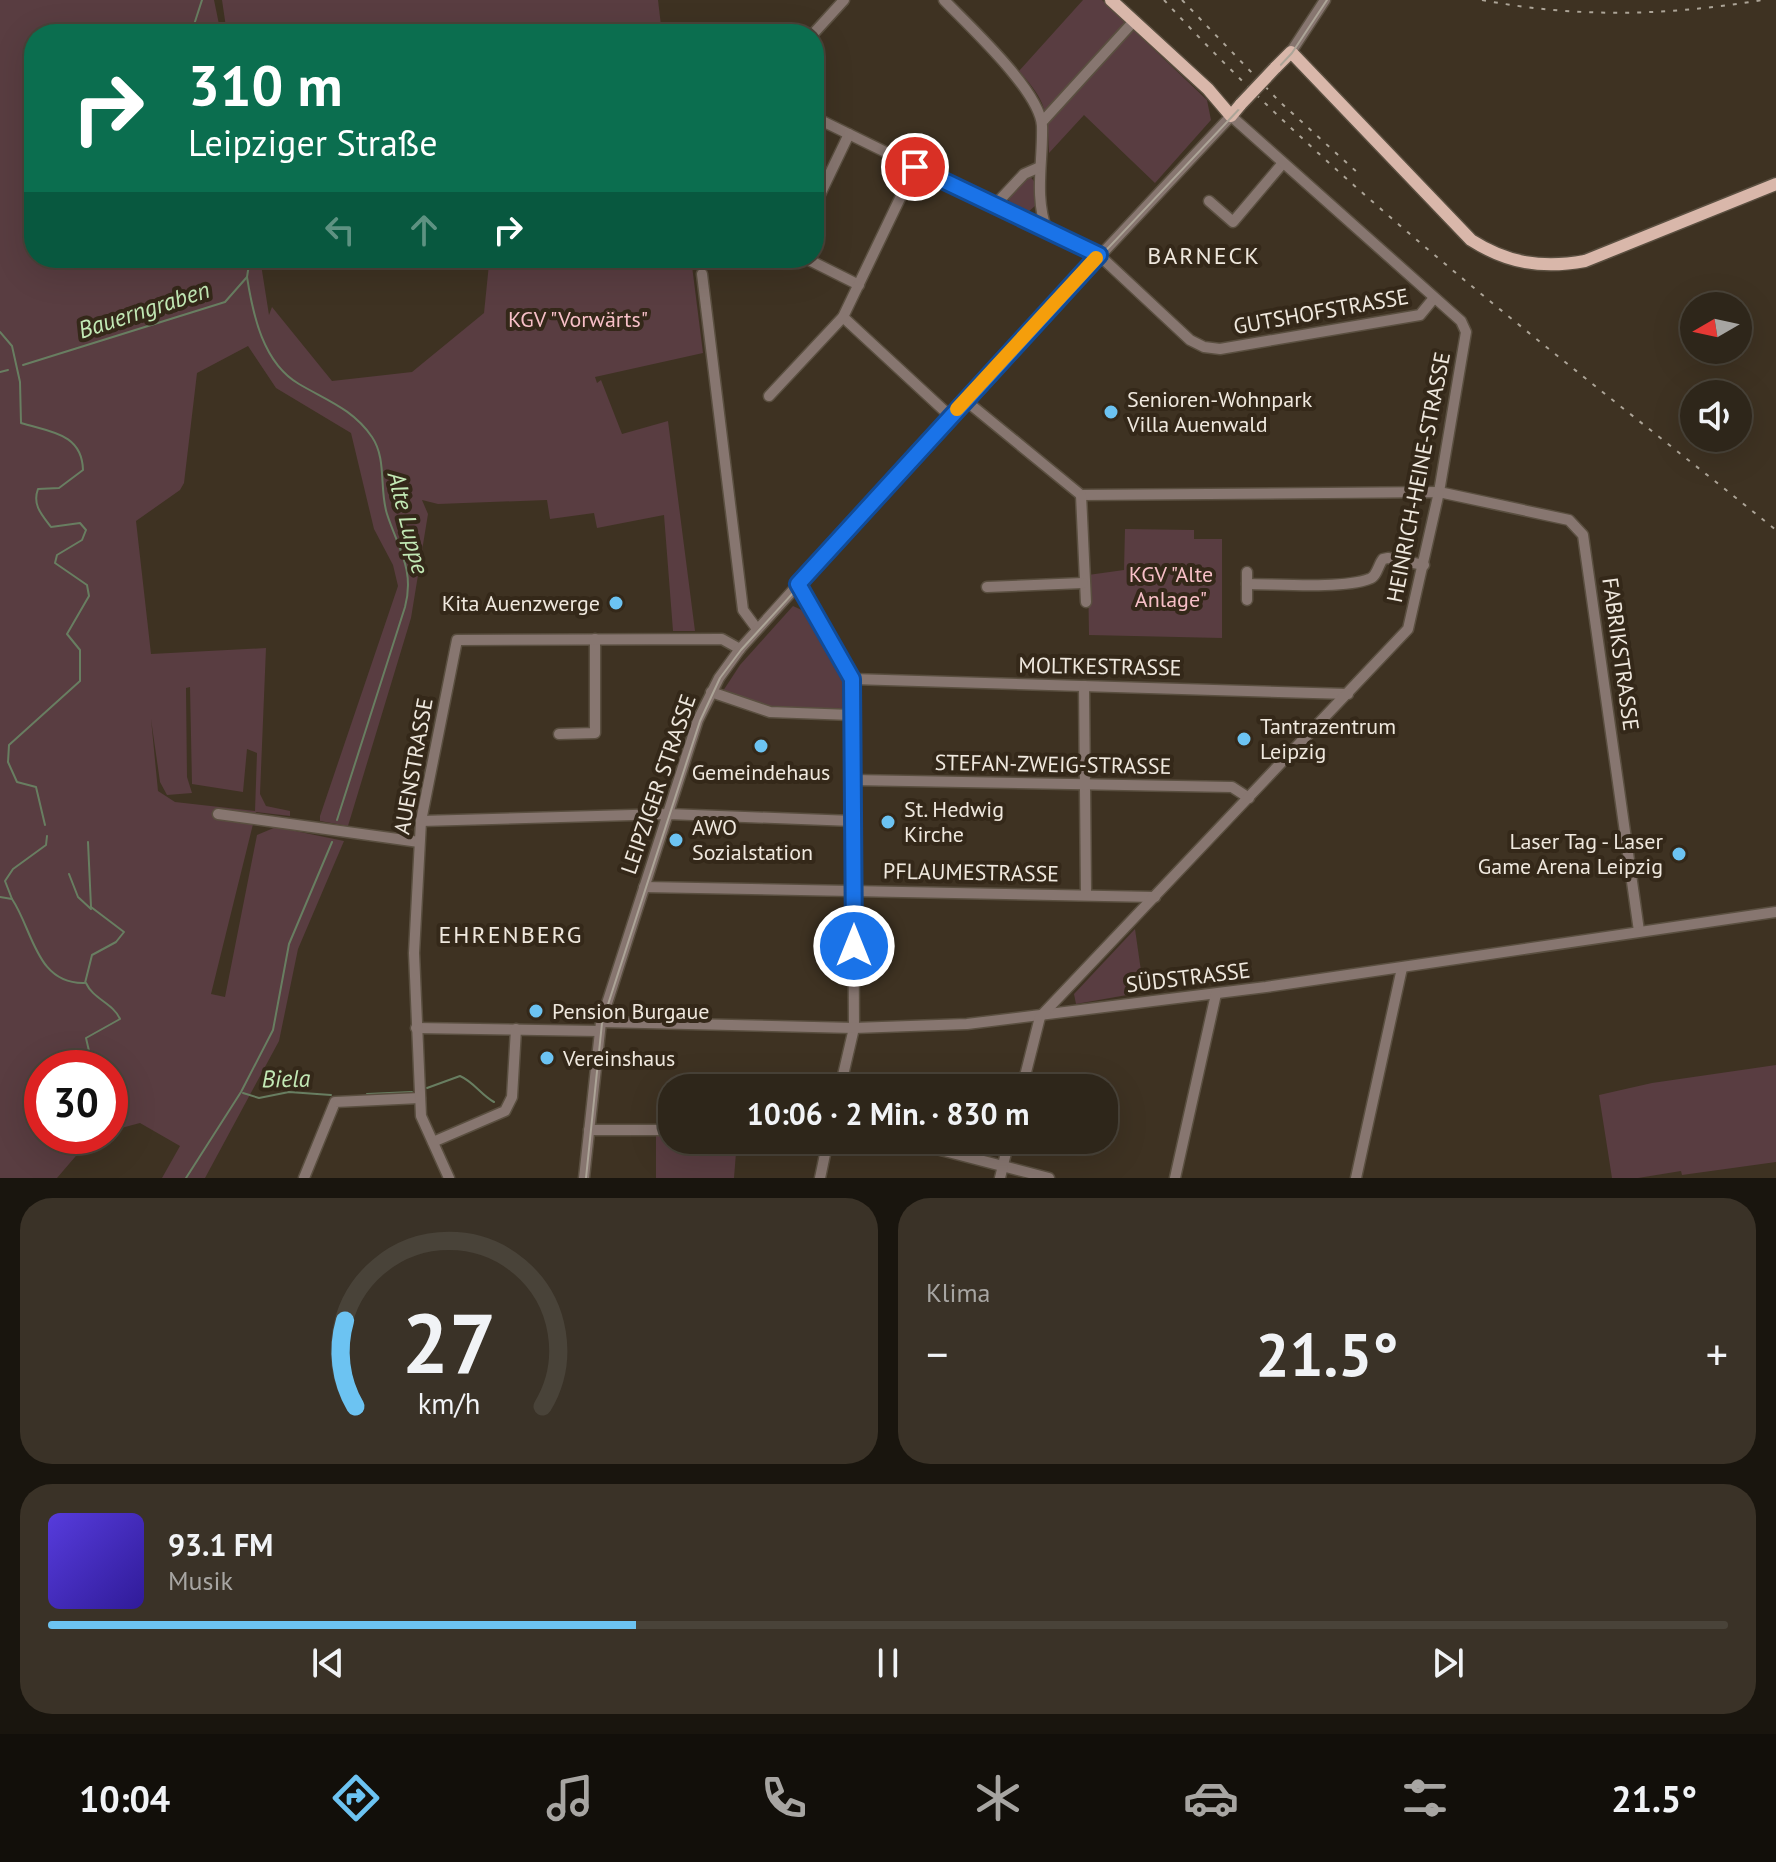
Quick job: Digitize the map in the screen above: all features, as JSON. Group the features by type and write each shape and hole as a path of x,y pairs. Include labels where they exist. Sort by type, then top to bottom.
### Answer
{"main road":[{"path":"1111,0 1208,89 1231,116 1291,52 1455,225 1471,240 1505,258 1538,265 1585,261 1776,184"}],"street":[{"path":"822,24 844,0"},
{"path":"944,0 1032,97 1042,122 1040,211 1047,231"},
{"path":"1291,52 1325,0"},
{"path":"1042,122 1134,21"},
{"name":"HEINRICH-HEINE-STRASSE","path":"1026,1074 1040,1017 1408,629 1424,565 1466,332 1461,321 1231,116"},
{"name":"LEIPZIGER STRASSE","path":"584,1178 600,1027 698,720 711,692 757,629 950,416 1231,116"},
{"name":"GUTSHOFSTRASSE","path":"824,122 1099,255 1190,340 1204,347 1220,349 1420,315 1434,298"},
{"path":"824,186 849,134"},
{"path":"1209,201 1233,222 1283,163"},
{"path":"769,396 843,317 915,167"},
{"path":"995,205 1024,174 1040,167"},
{"path":"824,268 859,285"},
{"path":"702,274 743,610 757,629"},
{"path":"843,317 950,416"},
{"path":"965,400 1081,495 1086,602"},
{"name":"FABRIKSTRASSE","path":"1081,495 1439,492 1569,520 1583,535 1639,931"},
{"path":"1247,600 1247,578 1321,585 1367,580 1375,575 1383,559 1388,558 1424,565"},
{"path":"987,587 1083,583"},
{"path":"798,584 852,679 854,1028 843,1074"},
{"path":"559,734 595,733 595,639"},
{"name":"AUENSTRASSE","path":"449,1178 421,1116 416,1028 421,821 457,640 722,639 740,649"},
{"name":"MOLTKESTRASSE","path":"852,679 1348,694"},
{"path":"1084,686 1086,894"},
{"path":"711,692 770,712 852,715"},
{"name":"STEFAN-ZWEIG-STRASSE","path":"853,780 1232,787 1249,798"},
{"path":"218,814 419,842"},
{"path":"421,821 668,814 853,821"},
{"name":"PFLAUMESTRASSE","path":"644,887 1155,897"},
{"name":"SÜDSTRASSE","path":"416,1028 854,1028 967,1024 1216,994 1776,912"},
{"path":"1356,1178 1402,968"},
{"path":"1175,1178 1216,994"},
{"path":"433,1142 505,1111 512,1097 516,1029"},
{"path":"304,1178 335,1102 420,1098"},
{"path":"589,1130 658,1130"},
{"path":"820,1178 825,1154"},
{"path":"956,1154 1049,1178"},
{"path":"1000,1178 1006,1154"}],"green space":[{"name":"KGV \"Vorwärts\"","path":"0,0 214,0 219,24 24,24 24,268 262,268 269,315 272,307 332,381 412,372 484,313 489,268 692,268 703,353 595,377 597,383 601,380 622,434 668,421 695,631 673,631 664,515 597,528 594,513 550,519 547,500 438,504 422,500 428,514 411,618 348,826 320,821 398,586 393,565 374,529 351,433 276,388 248,346 197,373 184,483 180,490 136,521 151,654 266,648 260,794 266,806 290,811 290,816 256,812 211,994 225,997 257,835 276,827 344,841 298,949 279,1041 205,1178 162,1178 180,1146 140,1123 128,1126 128,1050 24,1050 24,1154 78,1154 57,1178 0,1178","holes":["190,687 192,784 243,792 247,749 257,753 255,811 175,802 158,791 151,719 160,782 167,795 192,793 187,777 186,688"]},
{"path":"222,0 658,0 661,24 226,24"},
{"path":"1083,0 1102,0 1207,100 1211,120 1155,183 1084,115 1049,153 1044,108 1019,71"},
{"path":"1030,176 1036,184 1036,205 1027,213 1011,206 1008,198"},
{"name":"KGV \"Alte Anlage\"","path":"1125,529 1194,530 1194,539 1222,539 1222,638 1089,635 1088,575 1124,570"},
{"path":"793,606 806,612 842,679 843,710 772,707 723,691 740,665"},
{"path":"1135,929 1144,992 1076,1004 1074,994"},
{"path":"1776,1065 1776,1162 1682,1175 1681,1171 1638,1178 1612,1178 1599,1095 1652,1083"},
{"path":"656,1136 658,1154 736,1154 734,1178 656,1178"}],"waterway":[{"name":"Bauerngraben","path":"194,24 202,0"},
{"name":"Bauerngraben","path":"23,365 225,302 247,277 248,268"},
{"name":"Alte Luppe","path":"247,277 262,337 277,364 299,384 348,412 365,427 377,446 387,514 407,570 405,607 337,820"},
{"path":"0,332 12,346 20,382 21,423 71,441 77,448 83,470 59,488 38,489 36,495 39,510 51,527 80,523 86,530 82,540 57,555 55,563 87,585 89,596 67,634 80,650 80,681 9,745 8,762 17,782 36,787 45,825"},
{"name":"Bauerngraben","path":"0,372 8,370"},
{"path":"0,897 12,899 5,881 13,869 46,845 47,836"},
{"path":"85,983 92,955 116,942 124,932 91,907 88,842"},
{"name":"Alte Luppe","path":"186,1178 241,1092 273,1030 289,944 332,842"},
{"path":"69,874 78,897 91,909"},
{"path":"12,899 46,965 55,975 84,983"},
{"path":"86,983 120,1019 86,1038 89,1050"},
{"name":"Biela","path":"427,1088 460,1076 494,1102"},
{"name":"Biela","path":"243,1093 259,1098 289,1092 331,1095"},
{"name":"Biela","path":"367,1094 412,1092"}],"tram line":[{"path":"586,1178 602,1023 700,721 720,678 741,650 1079,279 1292,53 1327,0"}],"railway":[{"path":"1164,0 1234,73 1383,211 1538,341 1776,530"},
{"path":"1182,0 1280,102 1359,174"},
{"path":"1482,0 1552,10 1622,13 1762,0"}],"slow traffic":[{"path":"957,409 1096,258"}],"place":[{"name":"Senioren-Wohnpark Villa Auenwald","path":"1111,412"},
{"name":"Kita Auenzwerge","path":"616,603"},
{"name":"Tantrazentrum Leipzig","path":"1244,739"},
{"name":"Gemeindehaus","path":"761,746"},
{"name":"St. Hedwig Kirche","path":"888,822"},
{"name":"AWO Sozialstation","path":"676,840"},
{"name":"Laser Tag - Laser Game Arena Leipzig","path":"1679,854"},
{"name":"Pension Burgaue","path":"536,1011"},
{"name":"Vereinshaus","path":"547,1058"}],"district":[{"name":"BARNECK","path":"1204,256"},
{"name":"EHRENBERG","path":"511,935"}],"route":[{"path":"854,946 852,679 798,584 1099,255 915,167"}]}
